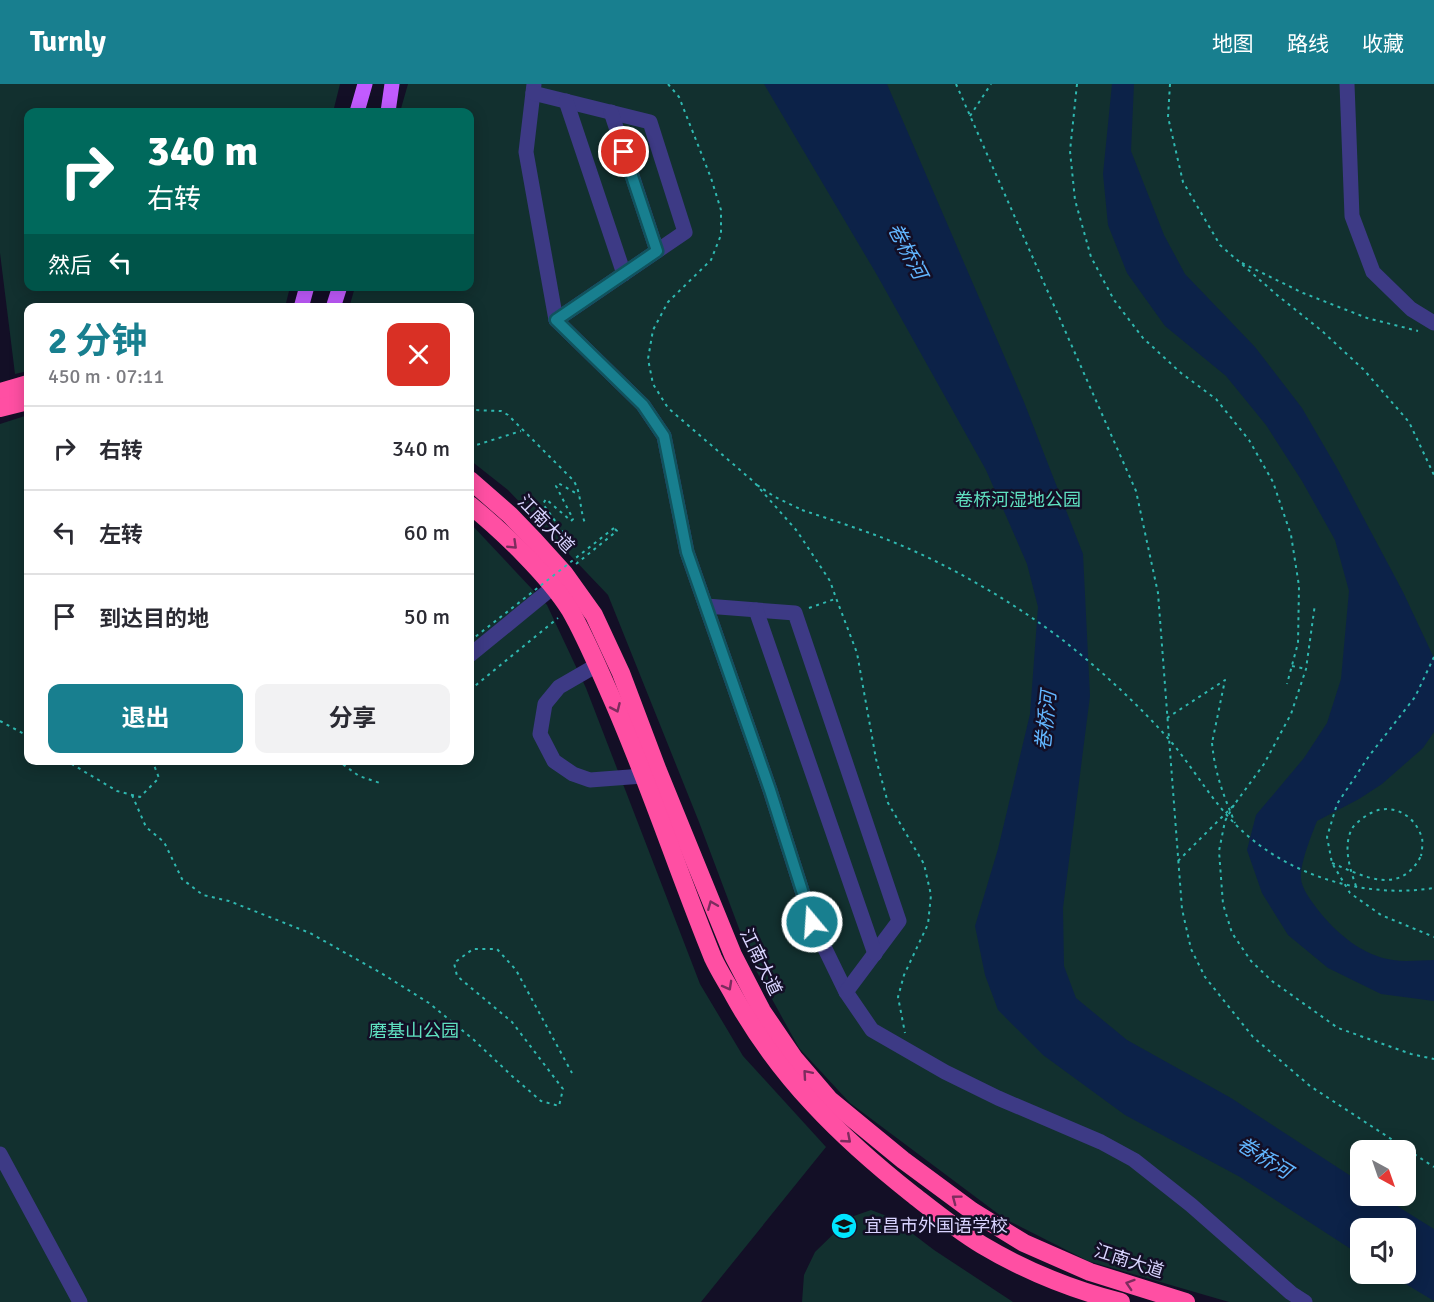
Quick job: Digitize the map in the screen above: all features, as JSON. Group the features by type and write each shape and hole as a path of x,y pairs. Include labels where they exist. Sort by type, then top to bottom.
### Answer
{"highway":[{"path":"0,392 24,385"},
{"path":"0,408 24,402"},
{"name":"江南大道","path":"474,484 510,515 546,553 564,573 594,615 621,672 658,771 733,955 762,1011 794,1058 830,1100 903,1160 972,1211 1024,1244 1079,1267 1186,1302"},
{"name":"江南大道","path":"474,513 533,564 569,609 630,738 714,961 746,1018 797,1089 832,1126 889,1176 982,1245 1031,1270 1121,1302"}],"main road":[{"path":"358,108 365,84"},
{"path":"389,108 392,84"}],"street":[{"path":"1347,84 1352,216 1374,272 1428,328"},
{"path":"556,320 685,232 650,122 566,101 534,88 526,152 556,320 643,405 664,436 687,552 770,790 812,922 846,992 872,1030 945,1072 998,1098 1101,1142 1134,1160 1191,1205 1291,1293 1305,1302"},
{"path":"566,101 624,274"},
{"path":"611,112 657,251"},
{"path":"474,652 552,588"},
{"path":"706,606 795,613 900,921 846,992"},
{"path":"756,610 875,954"},
{"path":"597,665 559,687 545,704 540,734 554,761 573,774 590,780 643,776"},
{"path":"0,1154 80,1302"}],"path":[{"path":"668,84 679,98 711,178 721,210 721,235 711,260 668,302 653,330 648,359 653,384 668,408 754,482 775,497 802,510 884,538 929,558 1020,610 1064,642 1140,709 1174,745 1236,825 1263,849 1294,867 1332,882 1374,890 1434,888"},
{"path":"956,84 1136,490 1158,593 1182,909 1191,949 1205,977 1253,1036 1310,1086 1434,1167"},
{"path":"970,116 991,84"},
{"path":"1077,84 1070,151 1075,200 1091,257 1114,300 1143,338 1181,373 1216,399 1250,440 1273,482 1292,535 1299,586 1298,643 1287,684"},
{"path":"1170,84 1168,117 1183,182 1220,245 1322,331 1364,370 1409,422 1434,475"},
{"path":"1239,262 1303,293 1367,318 1428,328"},
{"path":"474,410 501,411 508,415 573,480 579,489 580,513 585,523"},
{"path":"474,446 522,430"},
{"path":"754,482 797,531 830,581 857,652 876,759 888,803 924,864 931,895 928,924 904,975 898,997 903,1029 908,1038"},
{"path":"546,553 566,536 543,504 546,499 571,521 573,519 556,486 558,483 579,495"},
{"path":"474,638 614,528 617,531 564,573"},
{"path":"795,613 836,598"},
{"path":"1315,604 1306,669 1292,714 1264,765 1225,821 1219,850 1222,904 1232,933 1251,961 1281,987 1338,1028 1411,1054 1434,1059"},
{"path":"474,687 569,609"},
{"path":"1434,657 1415,697 1369,756 1337,804 1327,837 1332,863 1350,893 1381,915 1434,937"},
{"path":"1292,666 1306,669"},
{"path":"1167,718 1225,680 1212,743 1214,768 1236,825"},
{"path":"0,721 24,734"},
{"path":"73,765 117,791 140,797 159,778 154,765"},
{"path":"344,765 359,776 380,783"},
{"path":"132,795 146,827 164,842 182,879 203,895 229,902 310,933 381,973 429,1002 540,1101 559,1106 563,1089 512,1022 457,976 454,963 473,949 497,949 516,970 572,1073"},
{"path":"1178,862 1234,805"},
{"path":"1332,863 1357,874 1379,880 1401,879 1415,868 1421,856 1422,839 1416,825 1405,814 1392,808 1379,809 1365,816 1353,827 1348,843 1349,866 1356,886"}],"green space":[{"path":"0,84 340,84 334,108 24,108 24,291 289,291 286,303 24,303 24,372 15,374 0,253"},
{"name":"卷桥河湿地公园","path":"408,84 1434,84 1434,1302 1229,1302 1088,1261 1005,1219 850,1103 799,1048 752,963 699,822 608,595 508,490 474,463 474,303 350,303 354,291 474,291 474,108 401,108"},
{"name":"磨基山公园","path":"24,416 24,765 474,765 474,527 547,605 586,688 700,984 743,1056 826,1147 701,1302 0,1302 0,424"},
{"path":"871,1210 892,1218 934,1250 1013,1302 802,1302 804,1275 815,1252 851,1217"}],"water":[{"name":"卷桥河","path":"764,84 887,84 1024,402 1083,554 1090,696 1063,908 1064,966 1076,998 1127,1040 1231,1098 1350,1175 1350,1206 1397,1206 1434,1229 1434,1301 1406,1284 1416,1284 1416,1218 1350,1218 1350,1248 1240,1177 1125,1115 1043,1055 998,1010 985,975 975,926 998,849 1030,714 1038,607 1027,564 986,470 877,275"},
{"path":"1112,84 1134,84 1131,151 1164,235 1185,274 1255,347 1302,408 1337,468 1403,592 1434,658 1434,732 1423,748 1382,784 1317,821 1304,857 1301,878 1307,895 1325,919 1351,942 1382,958 1408,961 1434,960 1434,1001 1381,994 1328,968 1288,935 1262,893 1247,850 1256,815 1304,758 1327,723 1341,679 1349,591 1335,540 1302,481 1266,425 1226,376 1165,326 1127,273 1108,225 1103,174"}],"place":[{"name":"宜昌市外国语学校","path":"844,1226"}],"route":[{"path":"624,152 657,251 556,320 643,405 664,436 687,552 770,790 812,922"}]}
